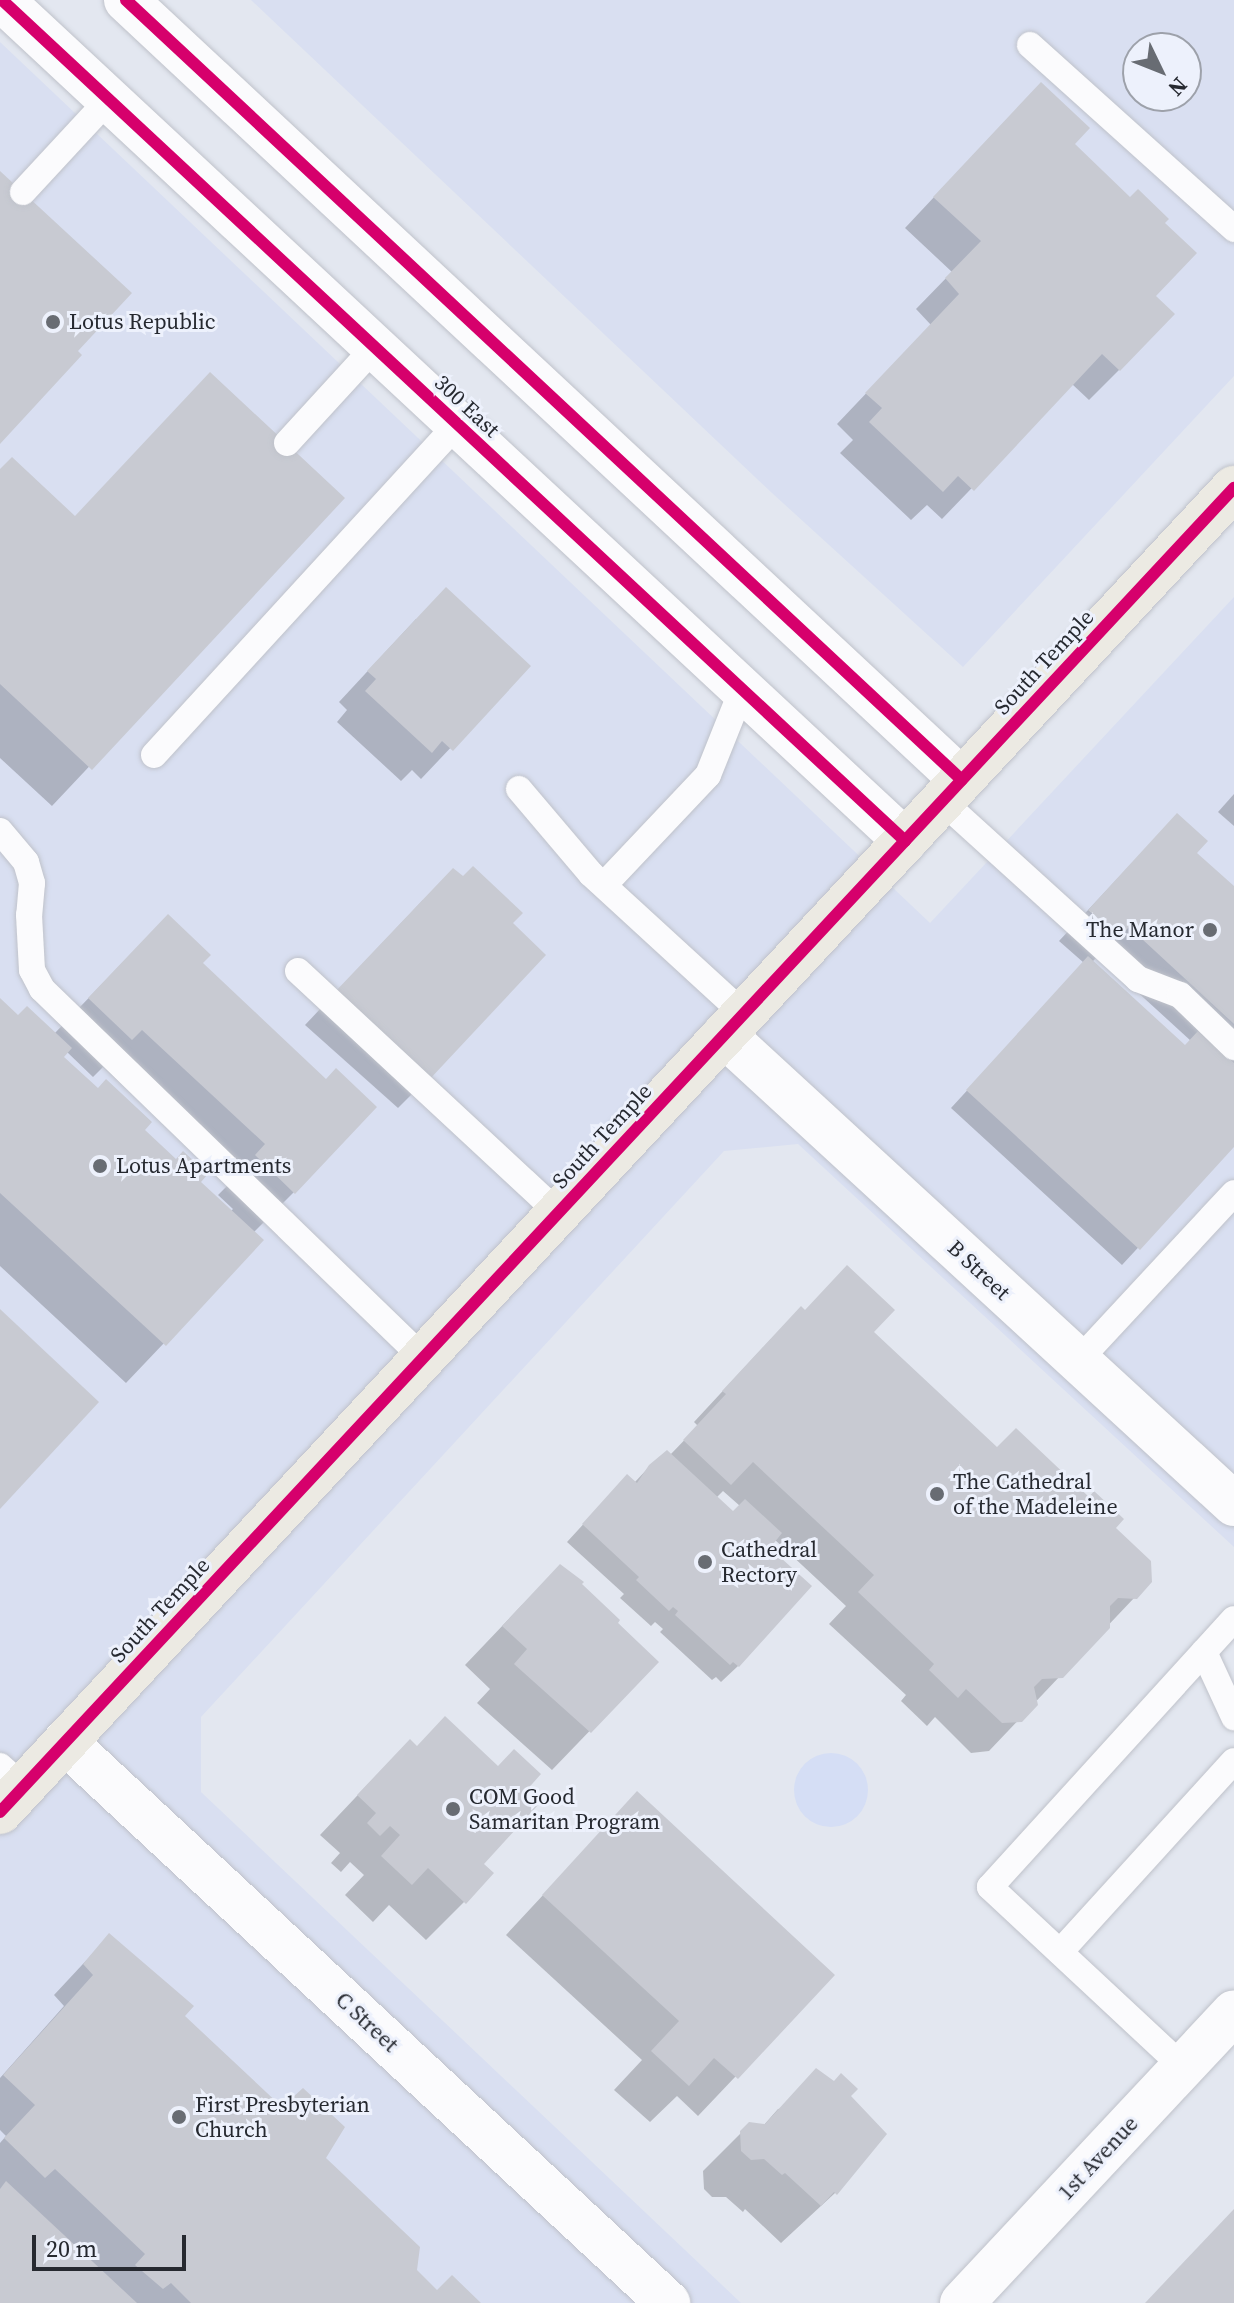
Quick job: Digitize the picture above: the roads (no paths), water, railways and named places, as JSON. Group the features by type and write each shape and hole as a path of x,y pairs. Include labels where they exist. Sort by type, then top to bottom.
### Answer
{"main road":[{"name":"South Temple","path":"8,1788 65,1742 1234,488"}],"street":[{"name":"300 East","path":"2,0 905,841"},
{"path":"126,0 952,790"},
{"name":"B Street","path":"734,1024 1078,1361 1234,1504"},
{"name":"C Street","path":"65,1742 668,2303"},
{"name":"1st Avenue","path":"962,2303 1234,2012"}],"lane":[{"path":"1030,45 1234,229"},
{"path":"23,192 109,99"},
{"path":"287,443 375,347"},
{"path":"154,755 457,424"},
{"path":"604,885 708,775 742,690"},
{"path":"519,789 734,1024"},
{"path":"952,790 1138,979 1180,995 1234,1047"},
{"path":"0,831 26,862 32,883 29,915 32,970 42,989 423,1358"},
{"path":"298,971 558,1213"},
{"path":"1078,1361 1234,1193"},
{"path":"1183,2067 990,1887 1234,1619"},
{"path":"1204,1652 1234,1717"},
{"path":"1060,1952 1234,1761"}],"place":[{"name":"Lotus Republic","path":"53,322"},
{"name":"The Manor","path":"1210,930"},
{"name":"Lotus Apartments","path":"100,1166"},
{"name":"The Cathedral of the Madeleine","path":"937,1494"},
{"name":"Cathedral Rectory","path":"705,1562"},
{"name":"COM Good Samaritan Program","path":"453,1809"},
{"name":"First Presbyterian Church","path":"179,2117"}]}
